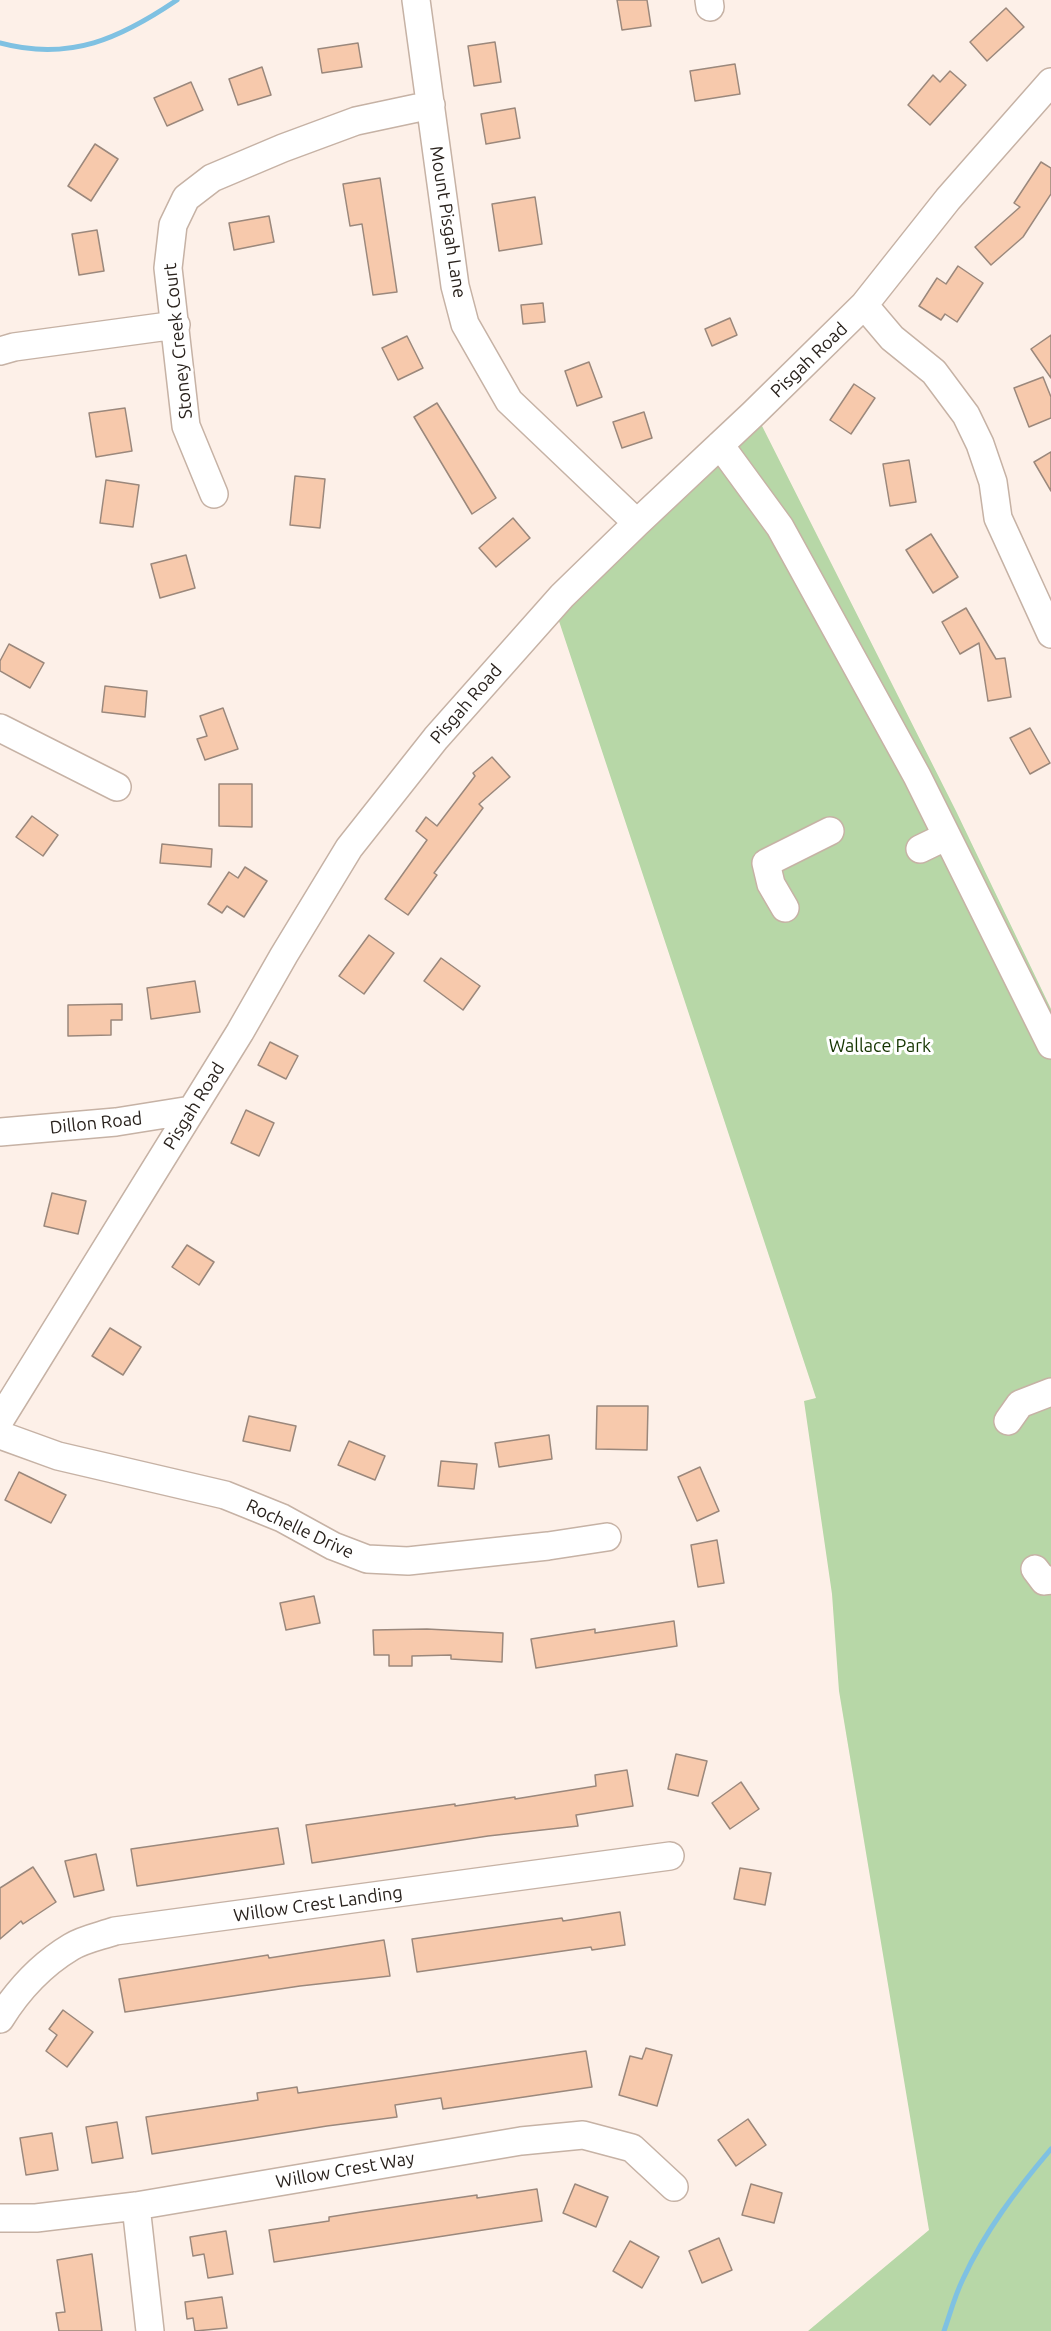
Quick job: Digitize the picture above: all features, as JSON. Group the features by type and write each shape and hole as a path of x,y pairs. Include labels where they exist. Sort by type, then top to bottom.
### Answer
{"street":[{"name":"Mount Pisgah Lane","path":"416,0 455,286 465,324 509,401 637,523"},
{"name":"Pisgah Road","path":"0,1420 240,1032 349,848 444,729 562,596 864,305 948,199 1047,95"},
{"name":"Stoney Creek Court","path":"214,494 186,426 168,268 173,225 186,198 212,178 283,148 356,121 430,105"},
{"path":"864,305 892,338 934,372 966,415 980,444 993,482 998,518 1051,634"},
{"path":"0,351 14,347 176,325"},
{"path":"720,445 780,527 914,792 947,836 1051,1045"},
{"path":"0,728 117,787"},
{"path":"785,908 771,884 766,862 830,831"},
{"path":"920,849 947,836"},
{"name":"Dillon Road","path":"0,1132 116,1122 191,1110"},
{"path":"1008,1421 1020,1404 1051,1392"},
{"name":"Rochelle Drive","path":"0,1435 58,1456 225,1495 282,1518 333,1546 367,1559 408,1561 548,1546 607,1537"},
{"name":"Willow Crest Landing","path":"0,2019 12,1999 39,1970 73,1946 115,1931 670,1856"},
{"name":"Willow Crest Way","path":"0,2218 36,2218 136,2206 521,2141 583,2135 632,2148 674,2187"},
{"path":"136,2206 150,2331"}],"green space":[{"name":"Wallace Park","path":"756,414 956,811 1051,1009 1051,2331 808,2331 929,2230 839,1691 832,1594 804,1401 816,1398 554,606"}],"building":[{"path":"617,0 647,0 651,26 622,30"},
{"path":"1006,8 1024,27 987,61 970,42"},
{"path":"495,42 501,82 474,86 468,46"},
{"path":"358,43 362,67 322,73 318,49"},
{"path":"735,64 740,94 695,101 690,71"},
{"path":"262,67 271,95 238,105 229,79"},
{"path":"950,71 966,85 930,125 908,105 933,75 940,82"},
{"path":"191,82 203,110 167,126 154,98"},
{"path":"515,108 520,138 486,144 481,114"},
{"path":"95,144 118,159 91,201 68,186"},
{"path":"1041,162 1051,168 1051,194 1023,237 991,265 975,247 1020,207 1014,203"},
{"path":"380,178 397,292 373,295 362,224 350,226 343,184"},
{"path":"535,197 542,244 499,251 492,204"},
{"path":"269,216 274,242 234,250 229,223"},
{"path":"97,230 104,271 79,275 72,234"},
{"path":"958,266 983,283 957,322 945,314 941,320 919,306 937,278 946,284"},
{"path":"543,303 545,322 523,324 521,305"},
{"path":"730,318 737,335 712,346 705,329"},
{"path":"1051,335 1051,378 1031,349"},
{"path":"407,336 423,368 398,380 382,348"},
{"path":"589,362 602,397 577,406 565,371"},
{"path":"1043,377 1051,397 1051,418 1029,427 1014,388"},
{"path":"854,384 875,398 851,434 830,420"},
{"path":"437,403 496,498 472,514 414,417"},
{"path":"125,408 132,451 96,457 89,413"},
{"path":"644,412 652,438 622,448 613,422"},
{"path":"1051,452 1051,491 1034,462"},
{"path":"909,460 916,502 890,506 883,464"},
{"path":"295,476 325,479 320,528 290,525"},
{"path":"106,480 139,485 133,527 100,523"},
{"path":"513,518 530,538 496,567 479,548"},
{"path":"931,534 958,577 933,593 906,550"},
{"path":"186,555 195,588 160,598 151,564"},
{"path":"966,608 996,659 1005,658 1011,697 988,701 979,643 960,654 942,622"},
{"path":"9,644 44,663 30,688 0,671 0,661"},
{"path":"105,686 147,691 145,717 102,712"},
{"path":"223,708 238,749 205,760 197,739 207,736 200,716"},
{"path":"1030,728 1050,763 1030,774 1010,738"},
{"path":"492,757 510,777 479,804 483,808 434,873 437,875 408,915 385,899 427,840 416,831 426,817 437,826 475,776 473,773"},
{"path":"219,784 252,784 252,827 219,826"},
{"path":"32,816 58,835 43,856 16,837"},
{"path":"162,844 212,849 211,867 160,863"},
{"path":"245,867 267,881 244,917 227,906 222,913 208,904 229,872 238,878"},
{"path":"369,935 394,953 364,994 339,976"},
{"path":"441,958 480,986 463,1010 424,981"},
{"path":"195,981 200,1012 151,1019 147,988"},
{"path":"122,1004 122,1020 111,1020 111,1035 68,1036 68,1005"},
{"path":"270,1042 298,1056 286,1079 258,1065"},
{"path":"246,1110 274,1123 259,1156 231,1143"},
{"path":"52,1193 86,1201 78,1234 44,1226"},
{"path":"187,1245 214,1262 199,1285 172,1267"},
{"path":"110,1328 141,1347 123,1375 92,1356"},
{"path":"597,1406 648,1406 647,1450 596,1449"},
{"path":"249,1416 296,1426 290,1451 243,1441"},
{"path":"549,1435 552,1459 499,1467 495,1443"},
{"path":"349,1441 385,1456 375,1480 338,1465"},
{"path":"441,1461 477,1464 474,1489 438,1486"},
{"path":"700,1467 719,1511 697,1521 678,1477"},
{"path":"19,1472 66,1495 51,1523 5,1500"},
{"path":"717,1540 724,1583 698,1587 691,1545"},
{"path":"314,1596 320,1623 286,1630 280,1603"},
{"path":"674,1621 677,1646 536,1668 531,1639 595,1629 595,1633"},
{"path":"427,1629 503,1633 502,1662 451,1659 451,1655 412,1656 412,1666 389,1666 389,1655 374,1655 373,1630"},
{"path":"676,1754 707,1761 698,1796 668,1789"},
{"path":"627,1770 633,1806 576,1815 578,1826 488,1836 312,1863 306,1825 455,1804 455,1806 515,1797 515,1799 596,1786 595,1775"},
{"path":"741,1782 759,1809 730,1829 712,1803"},
{"path":"278,1828 284,1864 137,1886 131,1849"},
{"path":"96,1854 104,1890 74,1897 65,1861"},
{"path":"33,1867 56,1902 23,1924 21,1921 0,1939 0,1888"},
{"path":"740,1868 771,1873 765,1905 734,1899"},
{"path":"620,1912 625,1945 592,1950 591,1947 417,1972 412,1939"},
{"path":"384,1940 390,1976 300,1986 125,2012 119,1979 268,1955 269,1958"},
{"path":"63,2010 93,2032 67,2067 46,2051 57,2035 49,2029"},
{"path":"646,2048 672,2055 657,2106 619,2095 630,2056 642,2059"},
{"path":"586,2051 592,2087 443,2109 441,2098 395,2105 397,2117 152,2154 146,2117 258,2100 257,2093 297,2087 298,2093"},
{"path":"748,2119 766,2145 736,2166 718,2140"},
{"path":"117,2122 123,2158 92,2163 86,2127"},
{"path":"52,2133 58,2170 26,2175 20,2138"},
{"path":"575,2184 608,2197 596,2227 563,2213"},
{"path":"751,2184 782,2193 774,2223 742,2215"},
{"path":"537,2189 542,2221 274,2262 269,2230 329,2221 329,2217 361,2212 477,2195 477,2198"},
{"path":"226,2231 233,2274 208,2278 204,2254 193,2256 190,2237"},
{"path":"719,2238 732,2270 702,2283 689,2251"},
{"path":"630,2241 659,2257 642,2288 613,2271"},
{"path":"92,2254 102,2331 59,2331 56,2313 65,2312 57,2260"},
{"path":"222,2297 227,2328 195,2331 193,2318 187,2319 185,2302"}],"waterway":[{"path":"0,43 49,50 94,43 136,25 177,0"},
{"path":"944,2331 960,2285 981,2244 1014,2195 1051,2149"}]}
